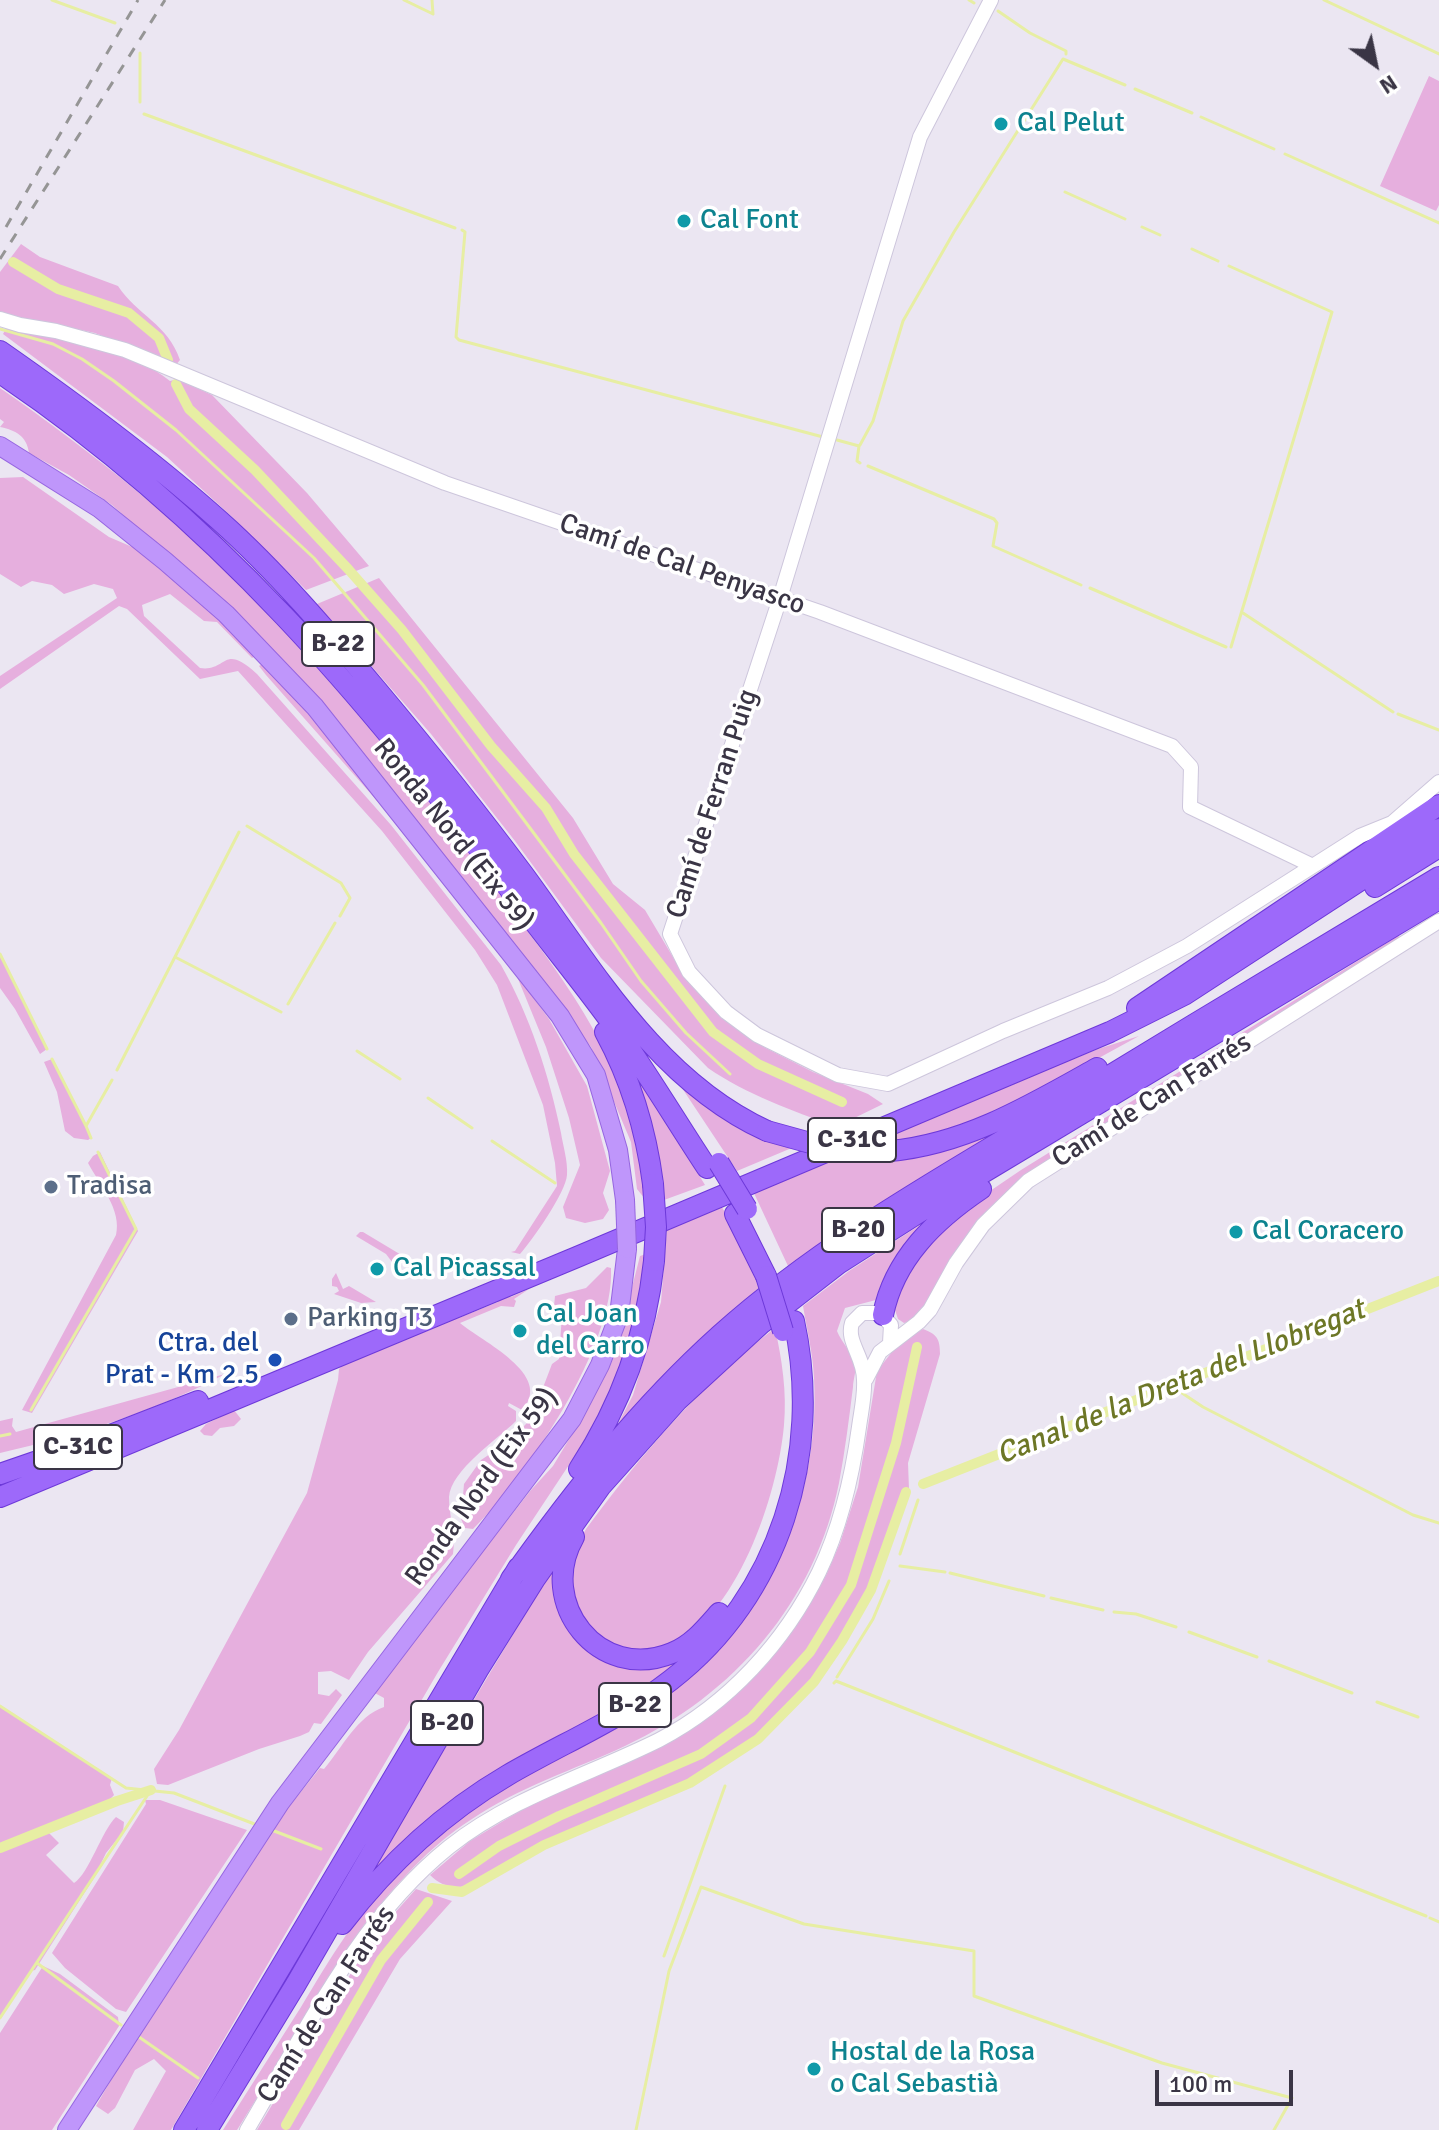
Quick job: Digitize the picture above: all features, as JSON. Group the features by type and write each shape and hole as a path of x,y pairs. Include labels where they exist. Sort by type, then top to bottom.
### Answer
{"highway":[{"name":"B-22","path":"0,351 141,455 222,523 337,643 440,766 614,998 741,1212 772,1271 804,1387 800,1458 790,1503 763,1569 738,1609 690,1664 653,1693 613,1719 510,1774 434,1827 368,1891 296,1984"},
{"name":"B-22","path":"0,373 86,434 170,502 290,621 445,803 713,1165"},
{"path":"1140,1012 1439,805"},
{"name":"C-31C","path":"0,1497 577,1257 1140,1012 1439,816"},
{"name":"C-31C","path":"0,1474 293,1364 1184,995 1439,829"},
{"path":"1140,1012 1184,1000 1229,977 1439,847"},
{"name":"B-20","path":"184,2130 511,1579 561,1510 650,1404 719,1335 794,1274 908,1198 1439,877"},
{"name":"B-20","path":"207,2130 296,1984 478,1670 559,1542 647,1432 705,1374 806,1287 905,1220 1439,899"},
{"path":"511,1579 614,1409 640,1341 654,1261 656,1227 653,1184 644,1132 627,1078 607,1035 571,972"},
{"path":"614,998 656,1049 694,1087 721,1107 767,1131 825,1147 890,1151 942,1142 988,1126 1180,1022 1282,973"},
{"path":"887,1320 887,1295 898,1271 919,1242 943,1217 1088,1117 1130,1084"},
{"name":"B-22","path":"613,1472 567,1551 562,1573 564,1599 578,1628 602,1649 633,1659 659,1657 688,1644 719,1613 746,1572 768,1526 781,1482 790,1429 789,1326"},
{"path":"0,1460 155,1417"},
{"name":"C-31C","path":"0,1507 145,1437"}],"main road":[{"name":"Ronda Nord (Eix 59)","path":"0,446 99,508 226,614 315,707 560,1016 596,1075 618,1150 625,1200 627,1249 619,1315 600,1365 572,1419 280,1803 67,2130"}],"street":[{"name":"Camí de Ferran Puig","path":"991,0 920,137 780,598 670,934 689,972 726,1012 757,1035 838,1075 888,1084 1003,1031 1108,988 1187,946 1360,836 1392,823 1439,782"},
{"name":"Camí de Cal Penyasco","path":"0,319 125,350 445,483 780,598 1172,746 1191,767 1190,807 1313,866"},
{"name":"Camí de Can Farrés","path":"885,1347 930,1310 977,1232 1028,1181 1439,921"},
{"path":"864,1383 858,1349 849,1334 854,1320 869,1311 901,1330 909,1329"},
{"path":"864,1383 885,1347 887,1320"},
{"path":"858,1349 867,1354 885,1347"},
{"name":"Camí de Can Farrés","path":"247,2130 359,1944 391,1902 422,1870 469,1832 510,1807 641,1748 689,1722 729,1692 774,1644 809,1592 837,1528 851,1477 864,1383"}],"shaded area":[{"path":"1429,76 1439,81 1439,205 1436,211 1380,186"},
{"path":"21,244 40,257 118,286 168,337 180,360 175,366 95,333 0,313 0,272"},
{"path":"7,327 47,333 115,352 155,370 170,381 178,379 212,395 307,493 369,566 306,590 167,457 3,334"},
{"path":"0,388 135,490 230,575 317,667 426,797 546,957 589,1022 623,1091 638,1145 645,1199 637,1189 631,1142 591,1047 518,951 174,560 112,505 69,475 29,453 26,442 19,435 0,427 4,422 0,419"},
{"path":"23,477 109,537 144,552 257,655 252,658 217,622 204,621 170,594 142,605 144,616 200,668 216,666 231,659 257,674 391,825 501,965 537,1046 567,1164 561,1193 520,1254 511,1252 515,1251 557,1186 543,1105 497,985 475,950 382,831 238,671 200,679 127,609 119,606 0,689 0,676 117,598 113,589 94,584 64,594 52,585 32,581 21,587 0,574 0,478"},
{"path":"379,578 573,818 613,884 645,910 686,979 726,1020 764,1047 813,1072 868,1094 883,1104 836,1127 738,1086 708,1068 601,958 431,734 317,604"},
{"path":"264,663 338,745 394,820 266,675 259,666"},
{"path":"1398,936 1401,938 1032,1170 1015,1185 924,1311 915,1320 904,1323 898,1319 894,1307 913,1260 965,1208"},
{"path":"0,954 47,1049 40,1054 0,988"},
{"path":"516,974 549,1019 587,1086 610,1171 603,1193 609,1210 603,1219 585,1223 566,1218 563,1207 580,1165 569,1118 546,1047"},
{"path":"1139,1036 993,1116 939,1136 859,1144 1098,1049"},
{"path":"52,1059 91,1138 88,1140 74,1138 65,1131 57,1092 44,1062"},
{"path":"631,1062 705,1185 664,1200 652,1130"},
{"path":"674,1076 794,1147 737,1171"},
{"path":"1062,1094 788,1266 753,1191 834,1158 908,1155"},
{"path":"100,1152 138,1231 32,1413 22,1410 116,1235 113,1207 88,1163"},
{"path":"720,1204 737,1232 761,1286 656,1383 615,1430 633,1395 661,1302 667,1227"},
{"path":"934,1216 906,1250 876,1300 845,1308 837,1331 856,1368 839,1483 811,1567 764,1640 734,1672 665,1725 509,1797 456,1830 427,1854 364,1925 237,2130 223,2130 346,1935 371,1901 400,1870 442,1832 488,1798 648,1709 687,1680 722,1646 751,1607 775,1566 794,1521 807,1475 813,1427 814,1378 803,1306 849,1271"},
{"path":"360,1232 413,1262 392,1262 386,1254 356,1236"},
{"path":"646,1254 638,1316 602,1415 516,1545 438,1672 171,2130 133,2130 166,2071 154,2059 135,2070 115,2108 108,2114 96,2106 133,2042 284,1813 358,1725 374,1711 384,1707 384,1698 373,1692 553,1466 580,1421 629,1299 640,1256"},
{"path":"607,1267 611,1268 608,1299 599,1334 564,1408 495,1506 473,1529 465,1528 461,1519 464,1484 481,1460 508,1442 531,1419 552,1364 559,1359 562,1314 554,1306 555,1296 586,1288"},
{"path":"336,1273 343,1289 349,1286 376,1302 361,1303 334,1294 339,1291 332,1286"},
{"path":"529,1289 514,1299 514,1307 501,1306 460,1323 511,1360 529,1384 530,1397 522,1410 509,1403 508,1406 516,1411 516,1421 466,1466 452,1487 449,1497 453,1554 368,1652 349,1680 331,1671 318,1672 318,1694 329,1696 336,1689 342,1695 321,1724 314,1723 309,1732 300,1736 168,1785 157,1784 154,1769 179,1730 307,1493 339,1369 347,1360 430,1330 428,1326 453,1317 456,1319 498,1302 507,1293 511,1297"},
{"path":"775,1328 785,1400 780,1453 763,1518 733,1583 714,1611 691,1633 666,1648 637,1652 610,1643 589,1624 571,1588 573,1561 586,1529 673,1422 722,1373"},
{"path":"923,1329 937,1338 940,1354 908,1463 909,1489 903,1492 881,1560 863,1600 820,1669 758,1734 686,1782 538,1845 466,1886 442,1884 430,1875 470,1841 513,1815 730,1699 765,1666 813,1599 840,1543 858,1487 877,1371 899,1343"},
{"path":"225,1374 171,1400 116,1421 0,1453 0,1421 13,1418 12,1426 16,1432"},
{"path":"234,1410 241,1419 234,1426 220,1428 212,1436 200,1431 206,1424"},
{"path":"552,1569 582,1640 686,1659 364,1884"},
{"path":"0,1706 112,1778 110,1785 114,1795 99,1809 48,1832 59,1843 46,1855 74,1883 85,1871 111,1823 116,1817 124,1822 123,1832 106,1853 94,1878 0,2018"},
{"path":"145,1800 160,1800 247,1830 126,2012 116,2009 65,1968 52,1953 146,1804"},
{"path":"416,1889 452,1901 400,1959 299,2130 257,2130 360,1958 377,1933"},
{"path":"43,1966 60,1974 118,2017 119,2026 52,2130 0,2130 0,2033"}],"waterway":[{"path":"52,0 115,23"},
{"path":"404,0 433,14 432,0"},
{"path":"969,0 974,3"},
{"path":"1324,0 1439,54"},
{"path":"998,11 1030,33 1066,51 1066,54"},
{"path":"140,53 140,102"},
{"path":"860,445 873,421 903,321 954,232 1063,59 1125,85"},
{"path":"1135,89 1192,113"},
{"path":"144,114 455,228"},
{"path":"1201,117 1274,149"},
{"path":"1285,154 1439,223"},
{"path":"1065,192 1125,219"},
{"path":"1142,227 1160,235"},
{"path":"462,230 465,232 456,337 459,340 823,437"},
{"path":"1192,249 1218,261"},
{"path":"13,262 58,289 129,313 159,338 168,360"},
{"path":"1229,266 1332,312 1231,647"},
{"path":"0,329 53,344 114,381 176,430 314,558 423,685 641,981 686,1033 730,1074"},
{"path":"176,384 189,409 255,470 402,630 491,746 546,808 574,854 713,1032 758,1064 842,1102"},
{"path":"837,440 859,446 857,461 860,463"},
{"path":"868,466 994,519 997,523 993,546 1081,585"},
{"path":"1090,588 1226,647"},
{"path":"1243,613 1393,712"},
{"path":"1398,714 1439,730"},
{"path":"247,826 341,883 350,898 340,916"},
{"path":"117,1070 239,832"},
{"path":"288,1004 335,923"},
{"path":"0,954 47,1049"},
{"path":"175,957 281,1012"},
{"path":"357,1051 400,1079"},
{"path":"52,1059 86,1126"},
{"path":"91,1138 86,1126 112,1080"},
{"path":"428,1098 472,1128"},
{"path":"492,1141 555,1183"},
{"path":"31,1410 136,1229 98,1152"},
{"name":"Canal de la Dreta del Llobregat","path":"923,1484 1439,1281"},
{"path":"459,1874 499,1846 559,1816 701,1754 751,1718 810,1652 851,1585 896,1443 917,1347"},
{"path":"1182,1393 1203,1407 1413,1515 1439,1523"},
{"path":"0,1436 10,1434"},
{"name":"Canal de la Dreta del Llobregat","path":"432,1888 462,1892 544,1845 690,1783 758,1739 814,1682 842,1641 871,1590 906,1492"},
{"path":"900,1554 918,1500"},
{"path":"900,1566 945,1572"},
{"path":"950,1573 1019,1590"},
{"path":"837,1677 873,1619 889,1581"},
{"path":"1020,1590 1044,1596"},
{"path":"1051,1598 1103,1610"},
{"path":"1114,1612 1136,1614 1176,1627"},
{"path":"1189,1632 1257,1657"},
{"path":"1269,1661 1352,1693"},
{"path":"834,1683 836,1681 1426,1916"},
{"path":"1377,1702 1418,1717"},
{"path":"0,1706 126,1788 174,1793 257,1825"},
{"path":"664,1956 725,1786"},
{"path":"0,2018 151,1790"},
{"path":"0,1848 151,1790"},
{"path":"269,1829 321,1849"},
{"path":"636,2130 669,1971 701,1887 804,1924 974,1951 974,1996 1162,2063 1292,2098 1274,2130"},
{"path":"286,2125 381,1960 428,1902"},
{"path":"1430,1918 1439,1922"},
{"path":"37,1963 121,2025"},
{"path":"139,2037 198,2078"}],"railway":[{"path":"6,227 138,0"},
{"path":"0,259 165,0"}],"place":[{"name":"Cal Pelut","path":"1001,124"},
{"name":"Cal Font","path":"684,221"},
{"name":"Tradisa","path":"51,1187"},
{"name":"Cal Coracero","path":"1236,1232"},
{"name":"Cal Picassal","path":"377,1269"},
{"name":"Parking T3","path":"291,1319"},
{"name":"Cal Joan del Carro","path":"520,1331"},
{"name":"Ctra. del Prat - Km 2.5","path":"275,1360"},
{"name":"Hostal de la Rosa o Cal Sebastià","path":"814,2069"}]}
